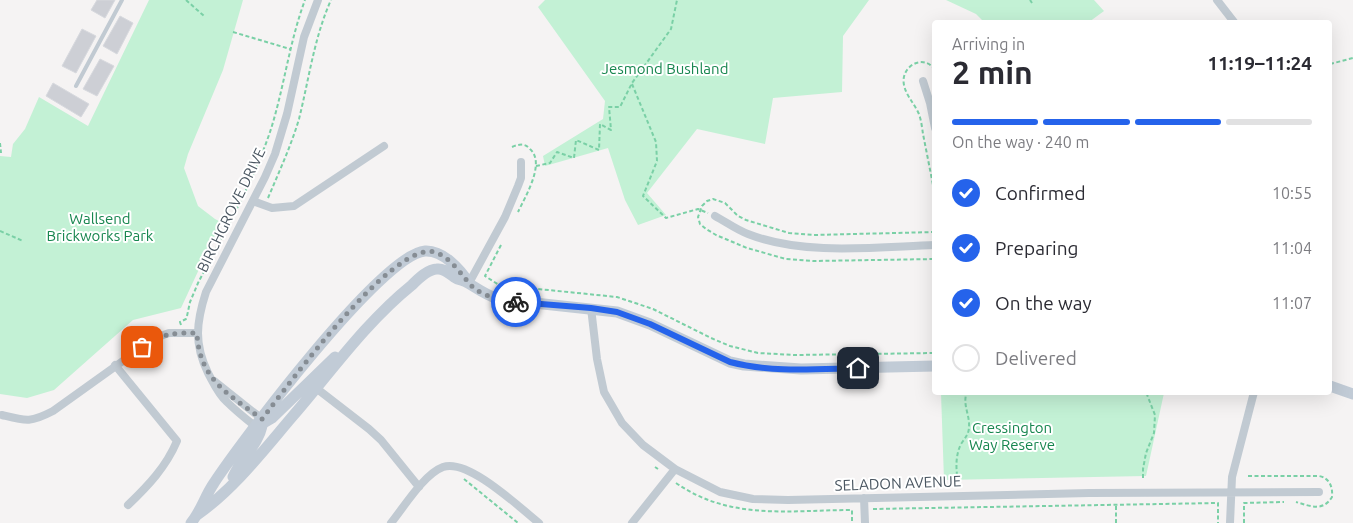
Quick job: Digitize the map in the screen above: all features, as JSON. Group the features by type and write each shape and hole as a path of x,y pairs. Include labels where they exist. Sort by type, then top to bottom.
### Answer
{"street":[{"name":"BIRCHGROVE DRIVE","path":"260,424 208,374 199,350 197,333 206,292 265,177 281,135 304,37 318,0"},
{"path":"1217,0 1232,20"},
{"path":"922,81 932,113"},
{"path":"253,201 272,208 294,206 384,146"},
{"path":"469,283 512,202 521,178 521,162"},
{"path":"714,216 748,234 778,243 809,248 932,246"},
{"path":"194,519 214,484 260,424 346,314 375,284 404,260 423,251 436,253 458,268 469,283"},
{"path":"260,424 272,418 400,294 435,269 442,269 485,294 498,299 591,308 617,312 640,319 702,350 730,362 744,365 760,368 801,369 932,366"},
{"name":"SELADON AVENUE","path":"591,308 597,359 604,392 622,423 643,445 675,469 720,492 753,499 788,500 1023,494 1231,491 1319,492"},
{"path":"194,519 229,488 364,330"},
{"path":"2,415 30,421 39,419 155,338 169,333 197,333"},
{"path":"115,365 177,441 170,457 150,485 128,505"},
{"path":"1332,387 1353,394"},
{"path":"316,388 381,440 419,487"},
{"path":"1230,523 1232,476 1253,395"},
{"path":"229,488 238,468 257,438 260,424"},
{"path":"391,523 419,487 433,472 444,466 468,469 539,523"},
{"path":"632,523 675,469"},
{"path":"864,498 864,523"}],"lane":[{"path":"76,86 122,0"}],"path":[{"path":"186,0 204,16"},
{"path":"181,325 180,322 186,319 190,302 198,283 261,156 280,98 290,49 305,0"},
{"path":"267,200 292,140 318,34 330,0"},
{"path":"512,147 518,145 530,148 534,153 535,166 550,163 556,152 574,158 576,140 599,150 600,124 611,130 610,107 620,107 632,83 670,29 677,0"},
{"path":"233,32 290,49"},
{"path":"1332,63 1353,58"},
{"path":"932,67 923,61 916,62 905,72 903,82 909,98 919,112 932,179"},
{"path":"632,83 656,142 657,161 643,196 666,218 700,210 714,216"},
{"path":"0,143 1,153"},
{"path":"700,210 707,201 719,200 725,203 738,216 746,220 770,228 800,234 932,232"},
{"path":"0,231 22,240"},
{"path":"485,276 493,282 504,286 617,297 653,310 730,346 758,352 795,356 932,353"},
{"path":"958,482 956,470 957,453 969,429 970,422 966,406 967,395"},
{"path":"1143,478 1146,453 1154,434 1154,415 1147,395"},
{"path":"460,477 518,523"},
{"path":"873,509 1218,503 1218,523"},
{"path":"1244,503 1244,523"},
{"path":"1116,504 1116,523"},
{"path":"852,510 858,510"}],"green space":[{"name":"Wallsend Brickworks Park","path":"149,0 243,0 223,70 184,168 198,206 221,222 181,308 133,320 54,390 27,398 0,394 0,156 11,157 13,144 25,129 39,97 88,126"},
{"name":"Jesmond Bushland","path":"545,0 869,0 843,36 842,92 773,98 765,144 697,129 647,193 666,215 638,225 625,200 608,148 545,166 543,156 603,119 605,101 538,7"},
{"path":"946,0 1094,0 1104,11 1092,20 982,20 976,14"},
{"name":"Cressington Way Reserve","path":"941,395 1164,395 1146,476 944,480"}],"building":[{"path":"97,0 115,0 105,18 91,10"},
{"path":"120,16 133,23 117,54 103,46"},
{"path":"82,29 96,36 76,73 62,66"},
{"path":"100,59 114,66 97,96 83,89"},
{"path":"53,83 89,104 81,117 46,96"}],"way so far":[{"path":"142,347 155,338 169,333 197,333 201,358 212,379 262,419 346,314 375,284 404,260 416,253 427,251 439,254 458,268 469,283 485,294 498,299 516,302"}],"route":[{"path":"516,302 617,312 640,319 730,362 744,365 760,368 858,368"}]}
